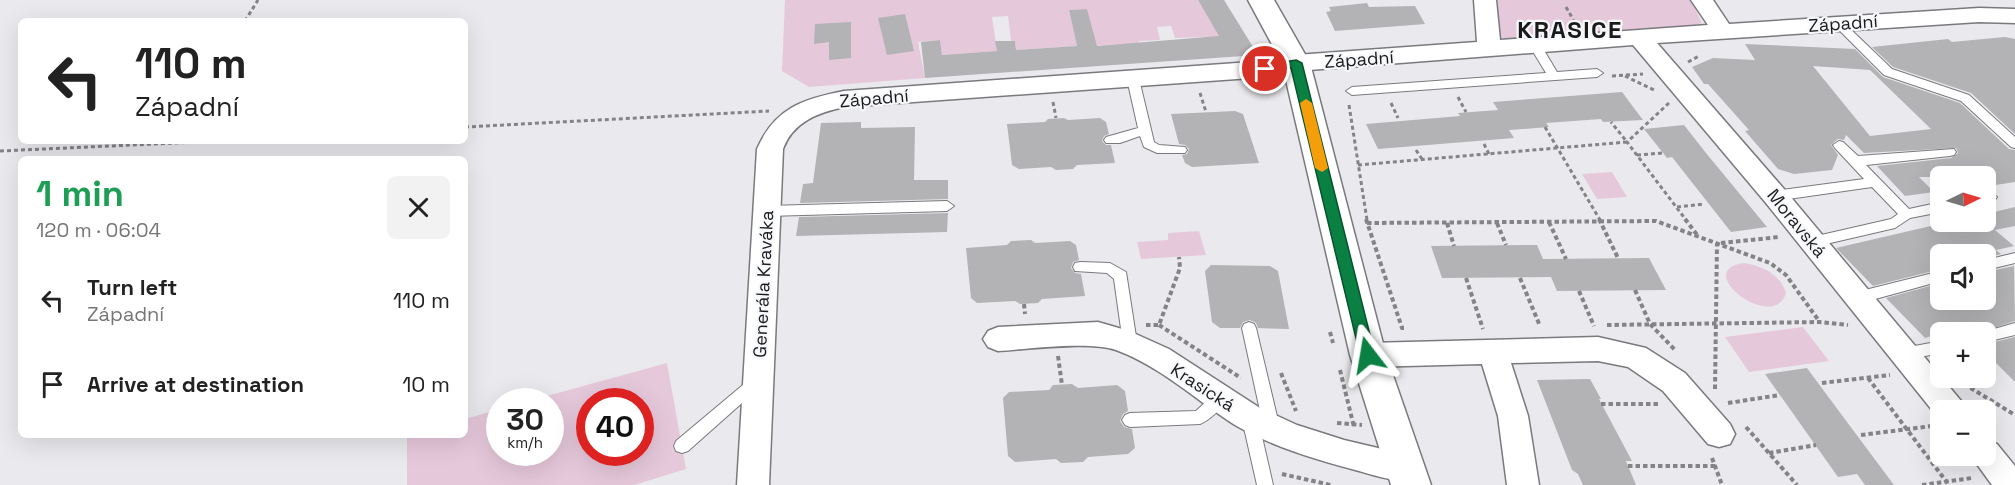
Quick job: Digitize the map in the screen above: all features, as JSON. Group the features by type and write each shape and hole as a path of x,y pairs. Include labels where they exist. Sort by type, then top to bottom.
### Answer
{"street":[{"name":"Krasická","path":"1261,0 1296,63 1353,359 1408,476"},
{"path":"1485,0 1489,49"},
{"path":"1702,0 1723,31"},
{"name":"Západní","path":"1884,0 1904,20"},
{"name":"Západní","path":"815,106 844,99 1265,69 1296,63 1534,45 1979,15 2015,16"},
{"name":"Moravská","path":"1640,38 1775,196 1857,298 1898,364 1939,400"},
{"name":"Generála Kraváka","path":"753,485 770,149 774,136 789,119 815,106"},
{"path":"1353,359 1489,335 1592,333 1636,357 1674,382 1725,429"},
{"name":"Krasická","path":"998,339 1097,334 1131,343 1261,423 1311,445 1356,457 1408,476"},
{"path":"1489,335 1516,423 1523,485"},
{"path":"1981,466 2012,485"}],"lane":[{"path":"1839,24 1888,72 1965,98 2015,144"},
{"path":"1534,45 1554,76"},
{"path":"1352,91 1597,73"},
{"path":"1132,79 1148,144 1156,149 1181,150"},
{"path":"1110,140 1120,139 1144,130"},
{"path":"1839,144 1906,213"},
{"path":"1856,161 1950,152"},
{"path":"1775,196 1875,182"},
{"path":"766,211 947,206"},
{"path":"1812,242 1895,223 1906,213 1930,209"},
{"path":"1996,263 2015,258"},
{"path":"1080,267 1110,268 1120,276 1131,343"},
{"path":"1857,298 1930,279"},
{"path":"1249,328 1261,423 1261,466 1265,485"},
{"path":"1996,334 2015,329"},
{"path":"1898,364 1930,351"},
{"path":"682,446 758,380"},
{"path":"1130,420 1200,417 1219,399"}],"path":[{"path":"247,18 258,0"},
{"path":"1566,7 1570,15"},
{"path":"1339,60 1348,94 1367,223 1402,328 1414,328"},
{"path":"1358,165 1627,142 1673,100 1623,75"},
{"path":"1199,89 1206,112"},
{"path":"1455,91 1466,112"},
{"path":"1388,97 1398,118"},
{"path":"1052,99 1056,118"},
{"path":"468,127 768,111 789,119"},
{"path":"1611,122 1698,236"},
{"path":"1545,127 1601,222 1618,258"},
{"path":"0,151 130,144"},
{"path":"1484,144 1489,154"},
{"path":"1416,150 1422,159"},
{"path":"1636,155 1663,153"},
{"path":"1676,207 1704,204"},
{"path":"1367,223 1656,221 1770,263 1786,275 1819,322"},
{"path":"1549,222 1566,259"},
{"path":"1447,223 1454,246"},
{"path":"1497,223 1506,245"},
{"path":"1717,243 1782,237"},
{"path":"1717,243 1715,391 1726,403 1725,429 1716,466 1722,485"},
{"path":"1466,278 1489,335"},
{"path":"1520,278 1540,326"},
{"path":"1635,290 1650,324"},
{"path":"1579,291 1592,333 1650,324 1715,322 1819,322 1854,326"},
{"path":"1529,326 1551,326"},
{"path":"1471,327 1489,335"},
{"path":"1330,332 1335,352"},
{"path":"1353,359 1356,457"},
{"path":"1822,383 1868,378 1898,364"},
{"path":"1868,378 1948,483"},
{"path":"1970,388 2015,414"},
{"path":"1726,403 1780,395"},
{"path":"1601,405 1665,404"},
{"path":"1861,435 1930,426"},
{"path":"1725,429 1769,453 1797,485"},
{"path":"1769,453 1816,445"},
{"path":"1261,466 1331,485"},
{"path":"1628,466 1716,466"},
{"path":"1922,485 1948,483 1981,466"},
{"path":"1294,485 1296,477"}],"shaded area":[{"path":"785,0 1198,0 1224,43 1206,44 1203,37 1175,38 1171,26 1157,27 1160,40 1139,41 1140,50 1123,44 1093,46 1087,9 1069,10 1077,46 1016,50 1015,41 1011,41 1008,16 992,17 997,51 942,55 940,40 918,42 925,78 809,87 782,71"},
{"path":"1489,0 1691,0 1702,23 1693,26 1505,39 1499,37"},
{"path":"1612,172 1627,197 1597,199 1582,174"},
{"path":"1199,231 1206,255 1141,259 1137,242 1168,240 1168,233"},
{"path":"1744,263 1770,272 1780,281 1786,293 1779,304 1767,307 1753,303 1740,296 1730,286 1726,276 1730,268"},
{"path":"1803,327 1829,361 1749,372 1725,337"},
{"path":"667,363 686,469 634,485 407,485 407,438 468,438 468,418 486,413 486,466 564,466 564,391"}],"building":[{"path":"1198,0 1224,0 1258,55 925,78 921,42 940,40 942,55 997,51 995,41 1015,41 1016,50 1077,46 1069,10 1087,9 1097,46 1219,36"},
{"path":"1367,3 1369,7 1415,6 1425,24 1335,31 1326,12 1331,11 1329,7"},
{"path":"905,14 914,51 887,55 878,18"},
{"path":"851,22 851,58 829,60 829,42 814,44 815,24"},
{"path":"2005,37 2015,39 2015,134 1971,93 1893,67 1872,47 1948,39 1952,42"},
{"path":"1745,44 1855,49 1883,77 1960,103 2009,149 2015,150 2015,182 1996,185 1996,166 1930,166 1930,177 1919,177 1930,188 1930,193 1905,196 1877,166 1951,158 1958,153 1956,148 1864,153 1846,135 1844,140 1838,139 1831,145 1838,155 1832,170 1794,174 1778,169 1745,131 1749,130 1708,84 1704,84 1692,67 1713,58 1755,60","holes":["1813,66 1870,70 1931,129 1870,136"]},
{"path":"1622,92 1643,120 1603,122 1601,119 1546,123 1549,127 1509,130 1514,138 1378,149 1366,124 1460,116 1458,113 1498,110 1493,102"},
{"path":"1235,111 1243,114 1259,163 1192,167 1185,163 1182,155 1187,154 1189,149 1179,144 1171,114"},
{"path":"1100,118 1106,122 1109,134 1104,136 1102,141 1106,145 1111,145 1115,163 1077,165 1073,169 1056,170 1051,167 1019,169 1012,165 1007,124 1045,122 1048,119 1068,120"},
{"path":"861,122 861,128 915,127 914,180 948,180 948,199 800,203 803,184 813,183 821,123"},
{"path":"1684,125 1767,227 1731,232 1672,157 1667,158 1644,129"},
{"path":"2015,207 2015,226 1996,230 1996,212"},
{"path":"948,213 947,232 796,236 799,217"},
{"path":"1930,226 1930,232 1996,231 2014,246 1996,250 1996,244 1930,244 1930,272 1873,286 1836,248"},
{"path":"1031,240 1035,243 1070,241 1076,245 1079,260 1073,262 1071,268 1075,273 1081,274 1085,296 1042,299 1038,303 1020,304 1015,301 977,303 971,298 966,248 1007,245 1011,241"},
{"path":"1537,245 1543,259 1649,258 1666,290 1557,291 1551,277 1442,278 1431,246"},
{"path":"1211,265 1270,266 1278,271 1289,329 1258,328 1256,323 1250,320 1243,322 1240,328 1220,328 1212,322 1205,271"},
{"path":"2014,266 2015,321 1996,327 1996,322 1930,322 1930,336 1925,338 1886,298 1930,286 1930,310 1996,310 1996,270"},
{"path":"2015,337 2015,382 1996,363 1996,342"},
{"path":"1807,368 1894,485 1865,485 1857,474 1838,477 1765,374"},
{"path":"1590,379 1632,461 1626,461 1636,485 1583,485 1578,474 1572,470 1537,380"},
{"path":"1072,384 1078,388 1117,385 1125,391 1128,411 1123,414 1120,421 1124,427 1132,429 1135,448 1128,454 1088,457 1083,462 1061,463 1056,459 1015,462 1008,456 1003,398 1009,392 1049,390 1053,385"}],"slow traffic":[{"path":"1306,103 1322,168"}],"district":[{"name":"KRASICE","path":"1570,29"}],"route":[{"path":"1265,69 1296,63 1368,355"}]}
